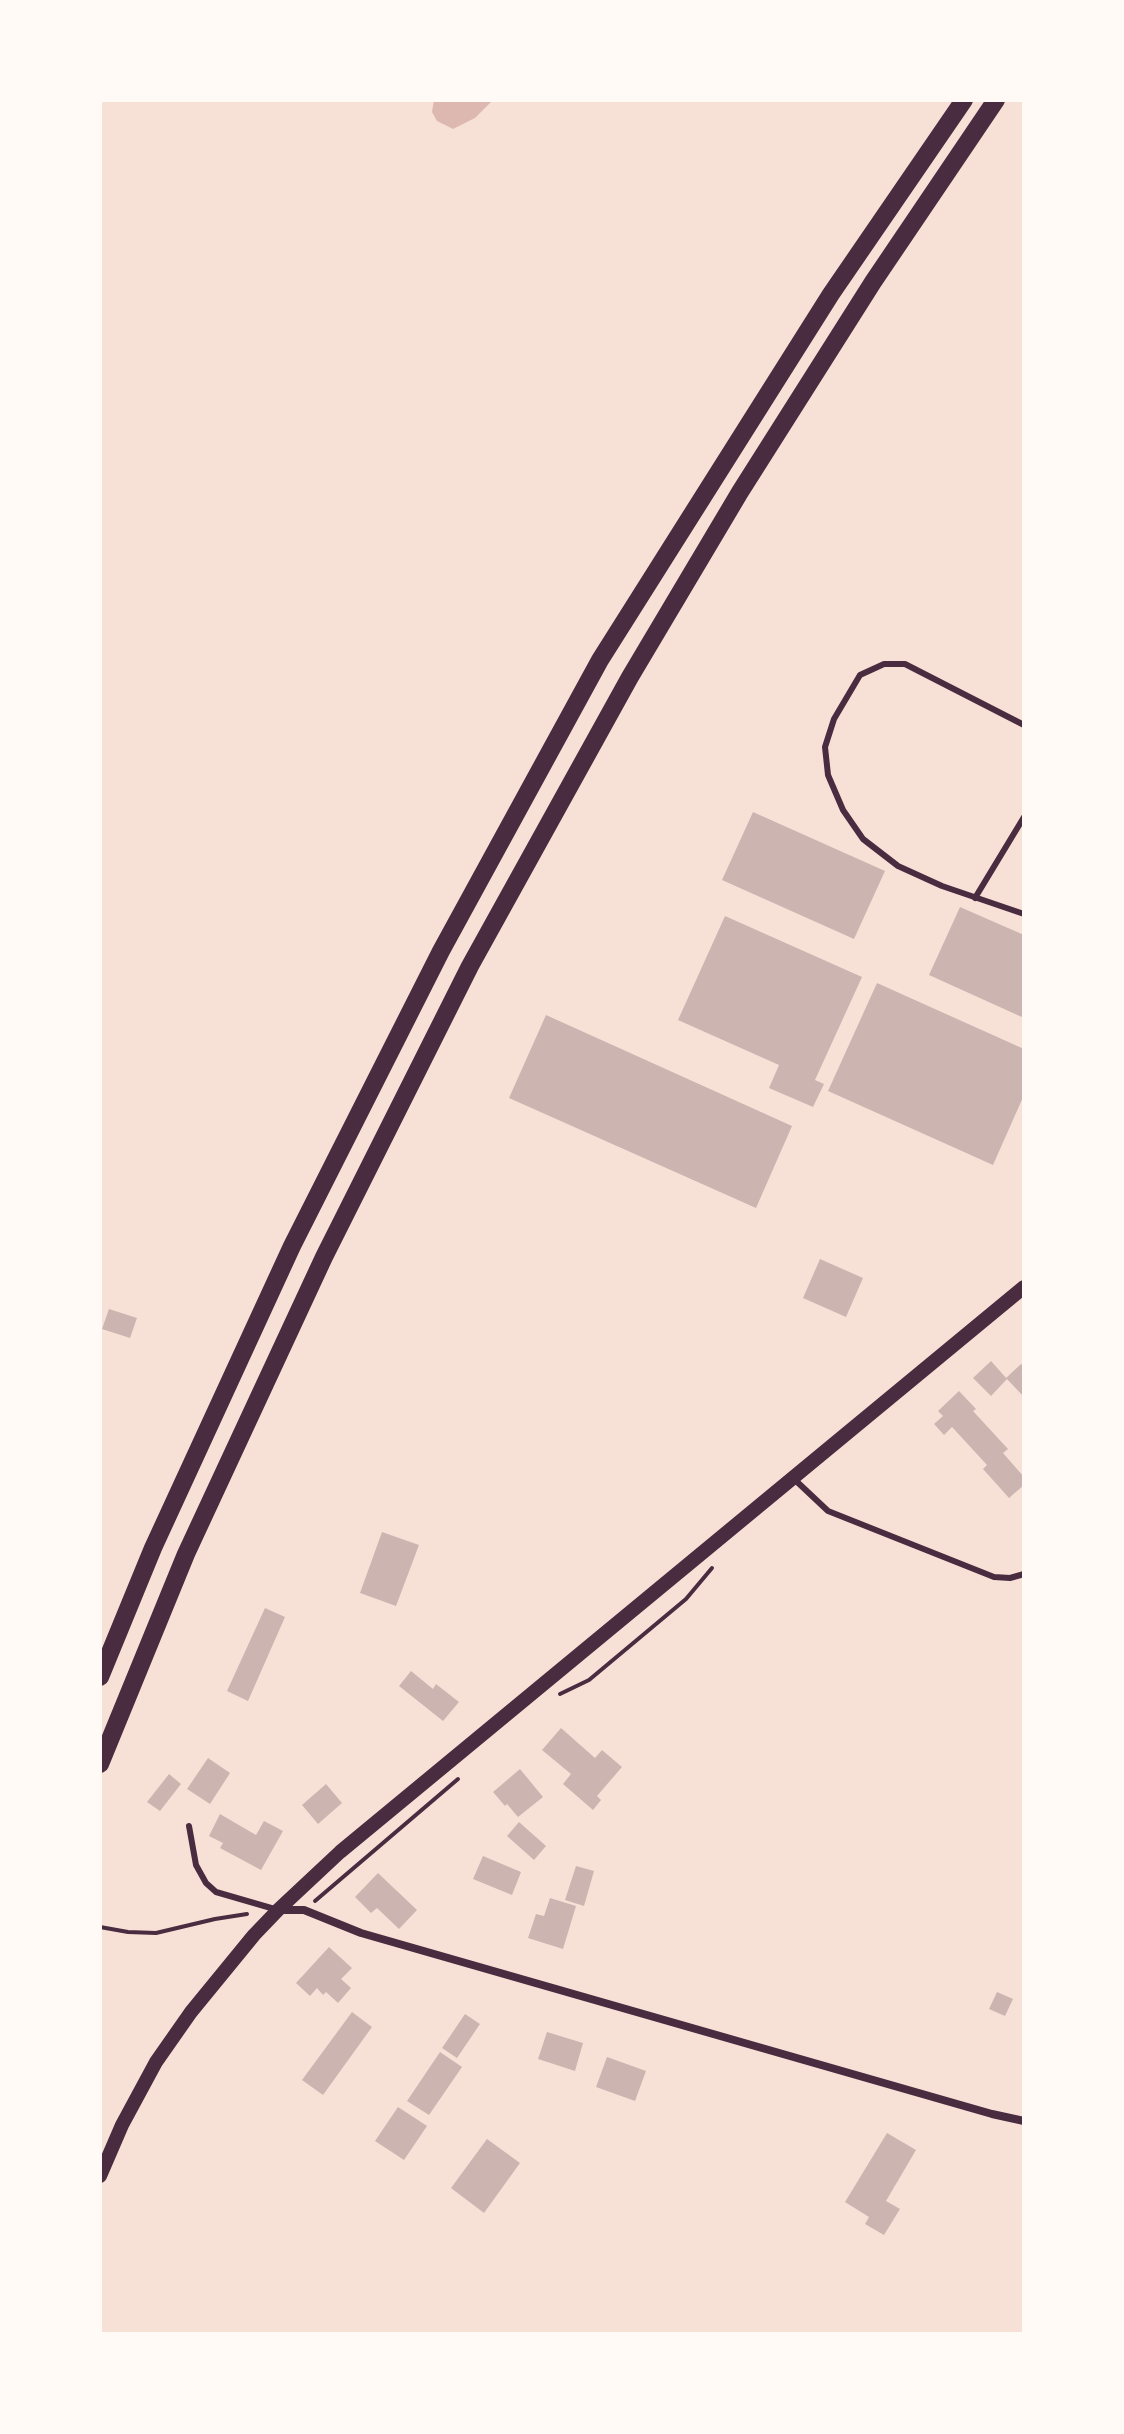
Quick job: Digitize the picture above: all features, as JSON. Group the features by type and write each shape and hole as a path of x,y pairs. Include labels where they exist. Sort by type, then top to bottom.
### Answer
{"highway":[{"path":"100,1677 153,1548 292,1246 441,951 600,660 831,294 964,100"},
{"path":"100,1764 186,1554 324,1257 470,966 630,677 740,492 873,282 996,100"}],"street":[{"path":"100,2176 122,2125 156,2062 191,2012 278,1910 340,1852 1024,1287"},
{"path":"278,1910 304,1910 361,1933 1024,2121"}],"lane":[{"path":"1024,725 905,664 884,664 860,675 834,719 825,747 828,775 843,810 863,839 898,866 975,898 1024,914"},
{"path":"975,898 1024,817"},
{"path":"794,1479 828,1511 994,1577 1010,1578 1024,1574"},
{"path":"189,1826 196,1865 206,1883 216,1892 278,1910"}],"path":[{"path":"100,1927 156,1933 247,1914"}],"shaded area":[{"path":"434,100 493,100 475,118 453,129 437,121 432,112"}],"building":[{"path":"753,812 885,871 854,939 722,880"},
{"path":"960,907 1024,935 1024,1018 929,975"},
{"path":"725,916 862,977 815,1080 824,1084 813,1107 769,1088 779,1065 678,1020"},
{"path":"877,983 1024,1049 1024,1095 993,1165 828,1091"},
{"path":"546,1015 792,1126 756,1208 509,1098"},
{"path":"820,1259 863,1278 846,1317 803,1298"},
{"path":"109,1309 137,1318 130,1338 102,1329"},
{"path":"991,1361 1007,1379 991,1396 973,1378"},
{"path":"1021,1364 1024,1367 1024,1397 1006,1378"},
{"path":"959,1391 1008,1449 1003,1453 1024,1477 1024,1485 1009,1498 983,1469 987,1465 952,1427 944,1435 934,1424 943,1416 938,1411"},
{"path":"382,1532 419,1545 396,1606 360,1593"},
{"path":"265,1608 285,1617 248,1701 227,1691"},
{"path":"411,1671 433,1689 436,1684 459,1702 443,1721 399,1686"},
{"path":"561,1728 595,1758 602,1750 622,1767 597,1796 601,1800 593,1810 563,1784 571,1774 542,1750"},
{"path":"208,1758 230,1773 210,1804 187,1789"},
{"path":"520,1769 543,1797 518,1817 493,1792"},
{"path":"169,1774 181,1784 160,1811 147,1802"},
{"path":"326,1784 342,1803 318,1824 302,1805"},
{"path":"220,1814 256,1835 264,1821 283,1831 261,1870 220,1848 223,1843 209,1836"},
{"path":"519,1822 546,1846 534,1860 507,1836"},
{"path":"483,1856 521,1872 512,1895 473,1879"},
{"path":"576,1866 594,1871 584,1906 565,1900"},
{"path":"378,1873 417,1910 399,1929 377,1908 371,1913 355,1897"},
{"path":"550,1898 576,1906 563,1949 528,1938 536,1914 544,1916"},
{"path":"329,1947 352,1968 341,1979 351,1988 338,2003 317,1988 310,1996 296,1983"},
{"path":"997,1992 1013,1999 1005,2016 989,2009"},
{"path":"352,2012 372,2027 323,2095 302,2080"},
{"path":"465,2014 480,2024 457,2058 442,2048"},
{"path":"547,2032 583,2043 575,2071 538,2059"},
{"path":"440,2052 462,2067 429,2115 407,2101"},
{"path":"607,2057 646,2071 635,2101 596,2087"},
{"path":"398,2107 427,2126 404,2160 375,2141"},
{"path":"887,2133 916,2150 886,2201 900,2209 884,2235 865,2224 869,2217 845,2202"},
{"path":"487,2139 520,2163 484,2213 451,2188"}]}
